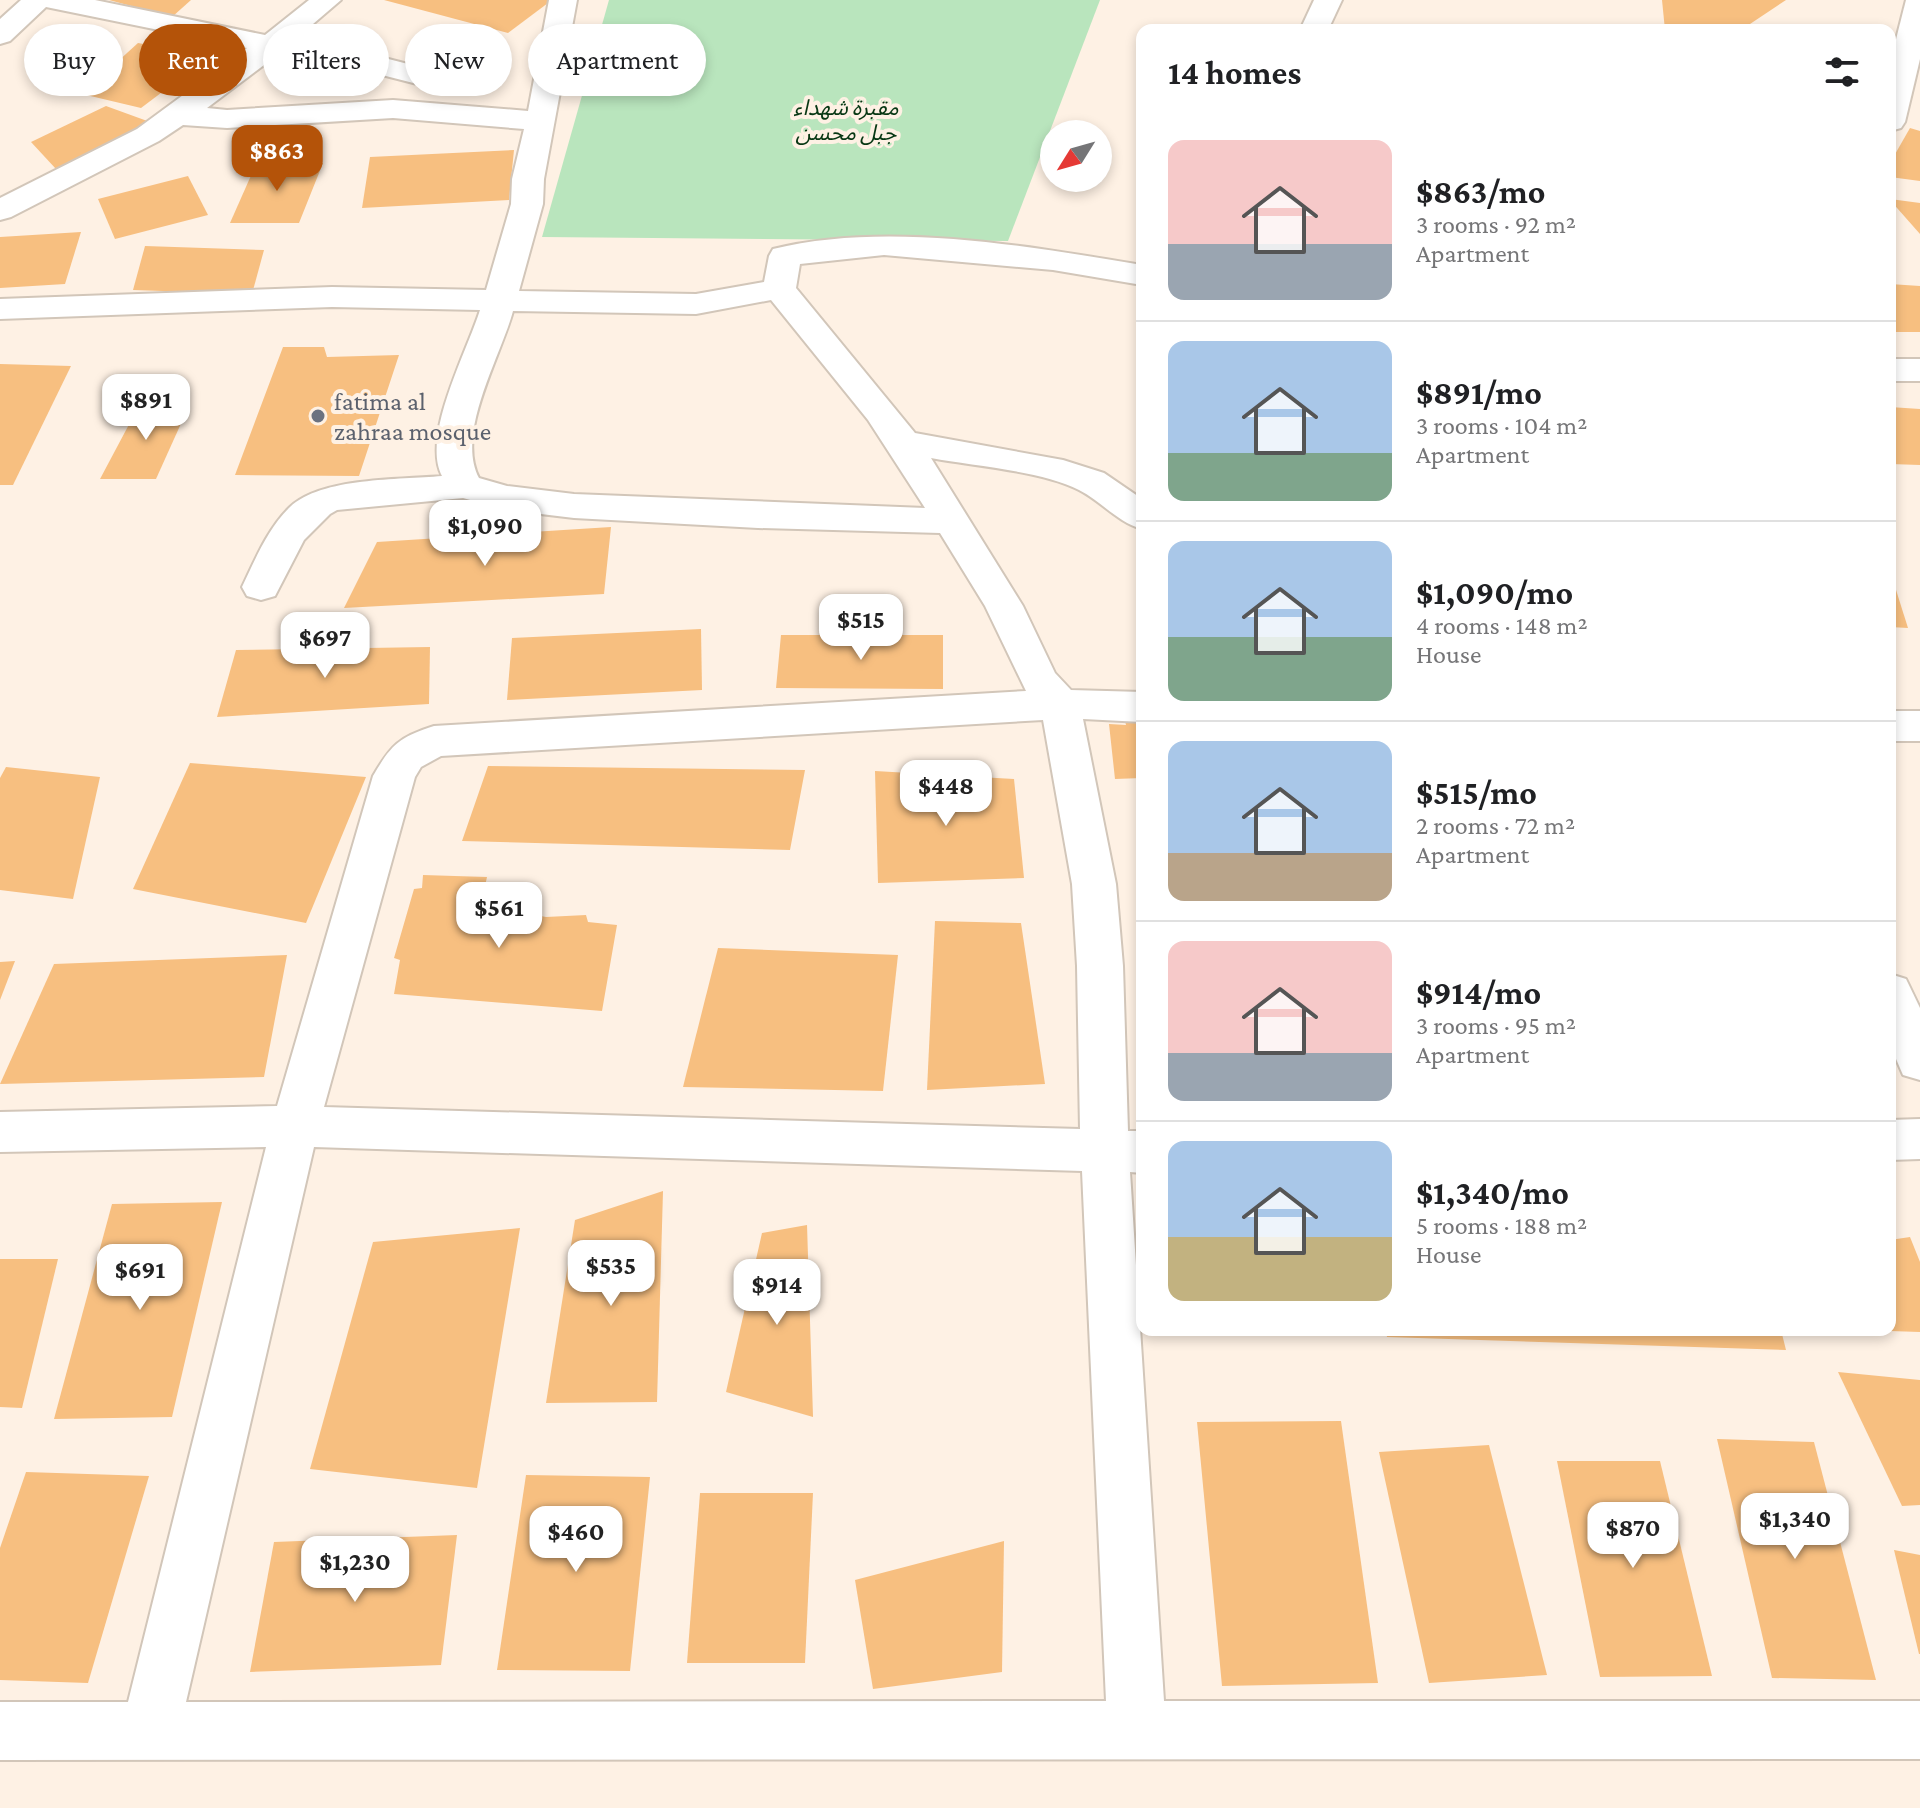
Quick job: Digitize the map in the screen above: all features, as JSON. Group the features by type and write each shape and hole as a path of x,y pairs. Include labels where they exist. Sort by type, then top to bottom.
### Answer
{"street":[{"path":"0,35 37,0"},
{"path":"54,0 263,40"},
{"path":"298,24 327,0"},
{"path":"465,486 453,463 459,420 468,384 488,340 527,204 528,179 563,0"},
{"path":"1317,24 1328,0"},
{"path":"1896,98 1920,0"},
{"path":"0,210 95,164 177,115 263,52"},
{"path":"177,115 227,119 393,109 541,121"},
{"path":"1136,274 1037,259 884,245 785,256 779,289 903,442 1004,606 1039,680 1060,704 1094,884 1100,966 1124,1152 1137,1730"},
{"path":"0,309 332,297 696,304 779,289"},
{"path":"1896,370 1920,370"},
{"path":"903,442 1050,468 1091,481 1136,513"},
{"path":"261,587 298,516 314,504 330,499 465,486 503,498 566,506 725,517 954,521"},
{"path":"150,1730 295,1126 394,776 398,766 414,749 434,741 1060,704 1136,707"},
{"path":"1896,726 1920,726"},
{"path":"1896,1006 1920,1061"},
{"path":"0,1132 295,1126 1124,1152"},
{"path":"1896,1140 1920,1139"},
{"path":"0,1731 1920,1730"}],"green space":[{"name":"مقبرة شهداء جبل محسن","path":"609,0 1100,0 1054,120 1040,120 1040,157 1008,241 542,237 582,96 706,96 706,24 602,24"}],"building":[{"path":"109,0 191,0 172,17"},
{"path":"384,0 552,0 512,30 512,24 474,24"},
{"path":"1662,0 1786,0 1750,24 1664,24"},
{"path":"139,43 139,96 157,96 141,108 90,96 123,96 123,57"},
{"path":"106,106 150,122 56,169 31,142"},
{"path":"1910,128 1920,131 1920,181 1896,178 1896,152"},
{"path":"514,150 509,200 362,208 370,157"},
{"path":"257,162 323,163 299,223 230,223"},
{"path":"188,176 208,215 115,239 98,199"},
{"path":"1896,200 1920,203 1920,234 1896,207"},
{"path":"81,232 65,284 0,288 0,237"},
{"path":"145,246 264,250 252,294 133,290"},
{"path":"1896,284 1920,286 1920,332 1896,332"},
{"name":"fatima al zahraa mosque","path":"283,347 324,347 327,357 399,355 359,476 235,475"},
{"path":"0,364 71,366 13,485 0,485"},
{"path":"142,400 188,408 156,479 100,479"},
{"path":"1896,407 1920,409 1920,465 1896,464"},
{"path":"611,527 604,594 344,608 377,542"},
{"path":"1896,590 1908,628 1896,627"},
{"path":"701,629 702,690 507,700 512,638"},
{"path":"781,635 943,635 943,689 776,688"},
{"path":"430,647 429,704 217,717 236,650"},
{"path":"1124,717 1136,718 1136,778 1115,779 1109,724 1126,725"},
{"path":"190,763 366,777 306,923 133,889"},
{"path":"488,766 805,770 790,850 462,841"},
{"path":"6,767 100,777 73,899 0,890 0,778"},
{"path":"875,771 1014,779 1024,878 878,883"},
{"path":"423,875 487,877 481,904 491,901 526,903 525,913 546,917 586,915 588,922 617,925 602,1011 394,994 400,960 394,958 414,889 422,888"},
{"path":"935,921 1021,923 1045,1084 927,1090"},
{"path":"718,948 898,955 883,1091 683,1087"},
{"path":"287,955 264,1077 0,1084 54,964"},
{"path":"15,961 0,1000 0,962"},
{"path":"663,1191 657,1402 546,1403 575,1220"},
{"path":"222,1202 172,1417 54,1419 112,1204"},
{"path":"807,1225 813,1417 726,1392 762,1233"},
{"path":"520,1228 477,1488 310,1469 373,1242"},
{"path":"1910,1237 1920,1262 1920,1332 1896,1331 1896,1239"},
{"path":"0,1259 58,1259 22,1408 0,1407"},
{"path":"1782,1336 1786,1350 1387,1337"},
{"path":"1838,1372 1920,1380 1920,1505 1902,1506"},
{"path":"1341,1421 1378,1683 1222,1686 1197,1422"},
{"path":"1717,1439 1814,1442 1876,1680 1772,1678"},
{"path":"1489,1445 1547,1675 1429,1683 1379,1452"},
{"path":"1557,1461 1660,1461 1712,1676 1600,1677"},
{"path":"26,1472 149,1476 88,1683 0,1680 0,1548"},
{"path":"526,1475 650,1477 630,1671 497,1670"},
{"path":"700,1493 813,1493 805,1663 687,1663"},
{"path":"457,1535 441,1665 250,1672 274,1542"},
{"path":"1004,1541 1002,1672 873,1689 855,1580"},
{"path":"1894,1550 1920,1555 1920,1654 1919,1654"}],"place":[{"name":"fatima al zahraa mosque","path":"318,416"}]}
